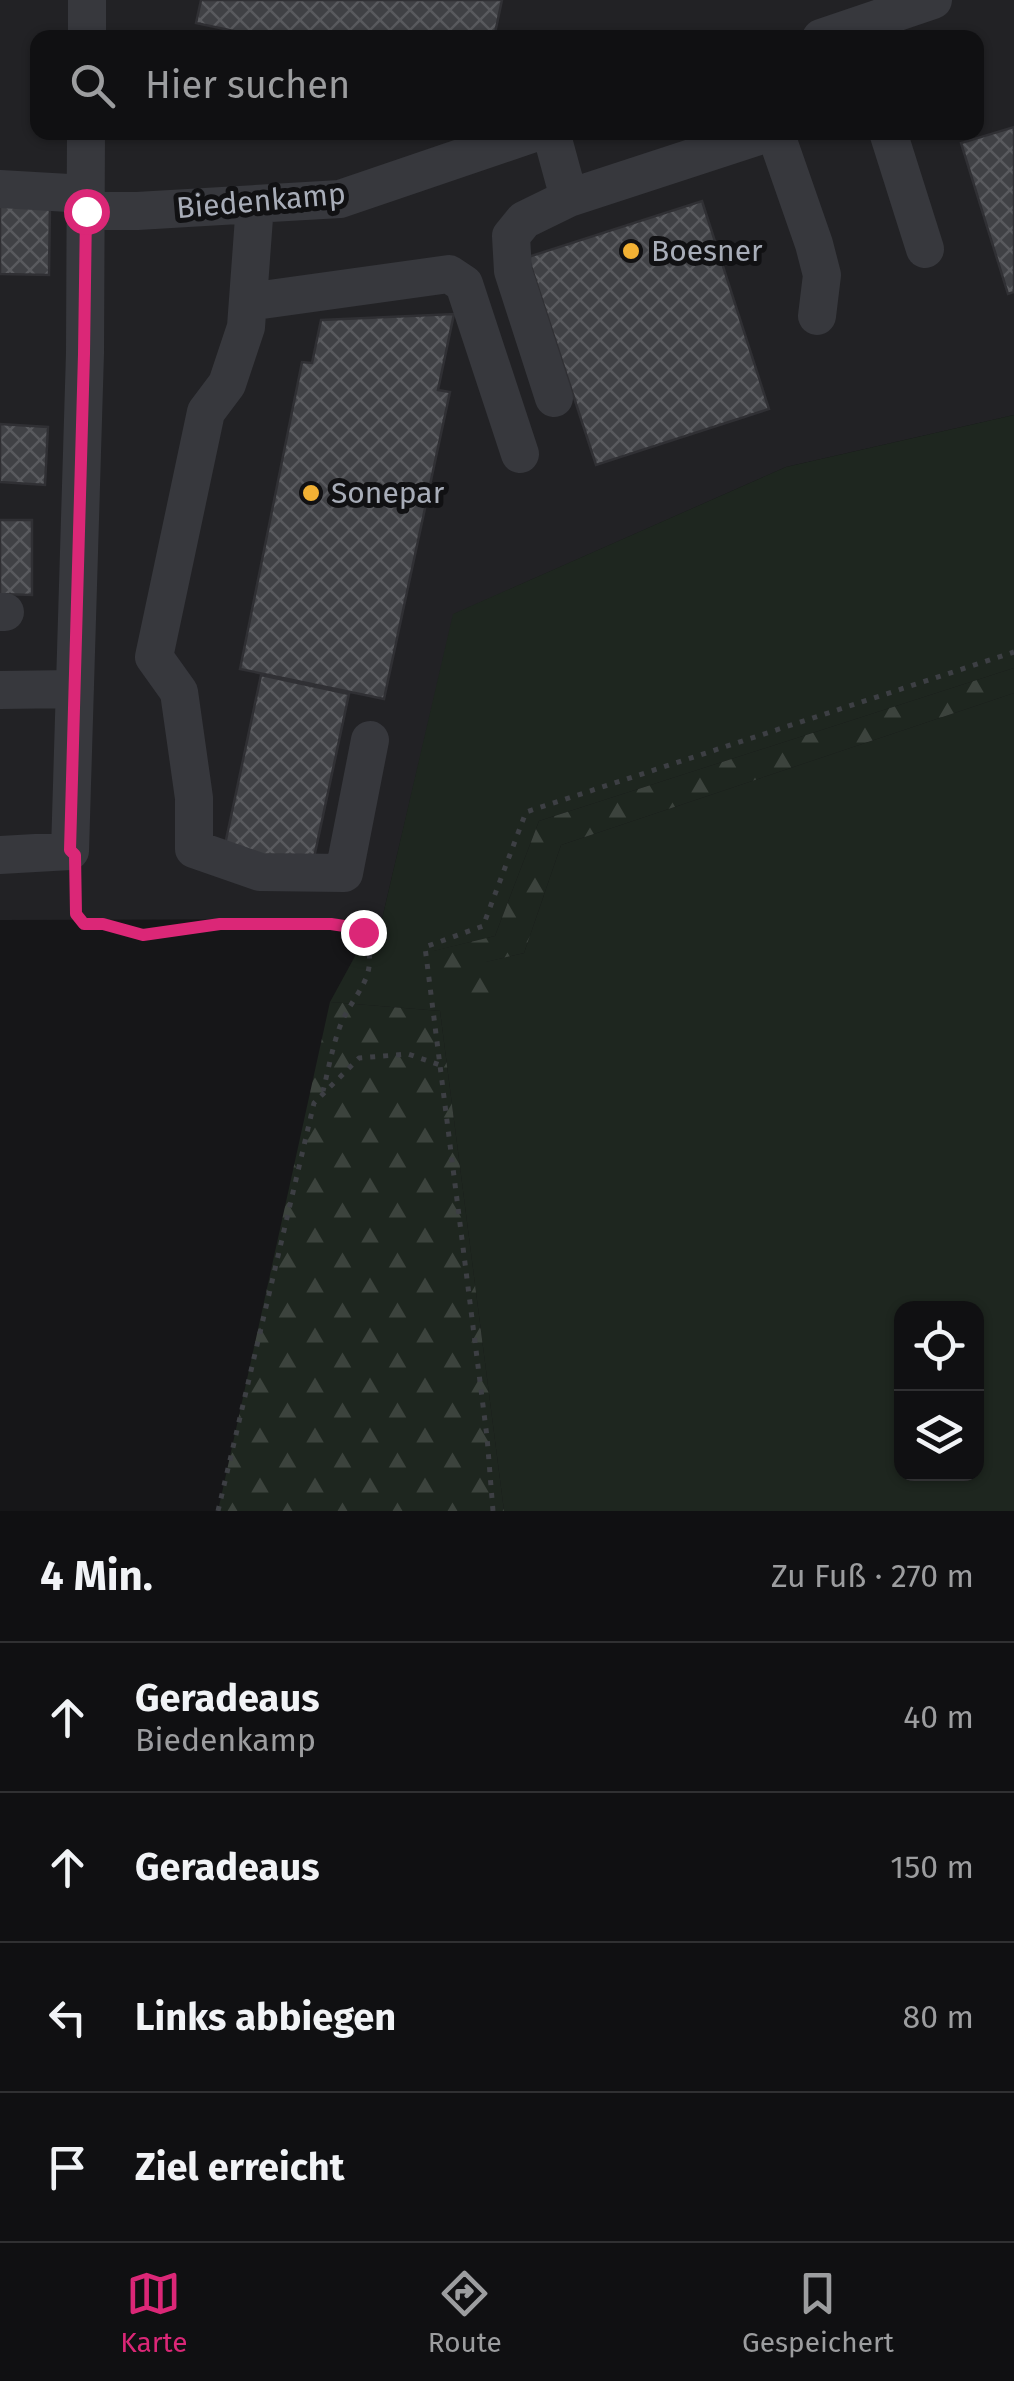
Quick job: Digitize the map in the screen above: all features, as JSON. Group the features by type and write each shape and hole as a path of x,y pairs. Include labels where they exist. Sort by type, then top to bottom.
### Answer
{"street":[{"path":"86,30 87,0"},
{"path":"854,30 933,0"},
{"path":"0,855 70,850 86,140"},
{"name":"Biedenkamp","path":"0,189 137,211 340,199 485,140"},
{"path":"553,140 569,198"},
{"path":"554,398 513,271 511,236 524,220 569,198 748,140"},
{"path":"776,140 822,274 817,316"},
{"path":"891,140 925,249"},
{"path":"255,204 246,328 227,384 206,412 154,657 180,692 194,798 194,849 260,872 344,874 370,740"},
{"path":"248,302 449,274 464,284 520,454"},
{"path":"0,690 75,689"}],"path":[{"path":"494,1511 425,946 483,926 526,812 1014,652"},
{"path":"70,850 75,855 76,914 84,924 103,924 143,935 220,924 331,924 363,932 370,948 368,969 359,995 340,1024 322,1094"},
{"path":"218,1511 314,1103 359,1058 408,1054 440,1065"}],"shaded area":[{"path":"0,0 1014,0 1014,415 786,467 454,614 382,919 0,920"}],"green space":[{"path":"1014,415 1014,668 539,821 495,936 434,951 497,998 485,962 524,953 561,845 1014,693 1014,1511 504,1511 440,1011 330,1002 360,947 382,919 453,614 786,467"},
{"path":"1014,668 1014,693 561,845 524,953 486,962 498,998 448,996 433,951 495,936 539,821"},
{"path":"330,1002 440,1011 504,1511 218,1511"}],"building":[{"path":"201,0 502,0 496,30 229,30 196,23"},
{"path":"1014,127 1014,292 1008,294 961,143 984,140 984,136"},
{"path":"702,201 769,409 596,465 528,257"},
{"path":"0,206 50,207 49,275 0,274"},
{"path":"454,314 438,390 450,392 384,699 240,669 302,362 312,363 321,320"},
{"path":"0,424 48,427 45,485 0,482"},
{"path":"0,520 32,520 32,595 0,594"},
{"path":"261,675 349,694 311,872 223,854"}],"place":[{"name":"Boesner","path":"631,251"},
{"name":"Sonepar","path":"311,493"}],"route":[{"path":"86,211 70,850 75,855 76,914 84,924 103,924 143,935 220,924 331,924 363,932"}]}
